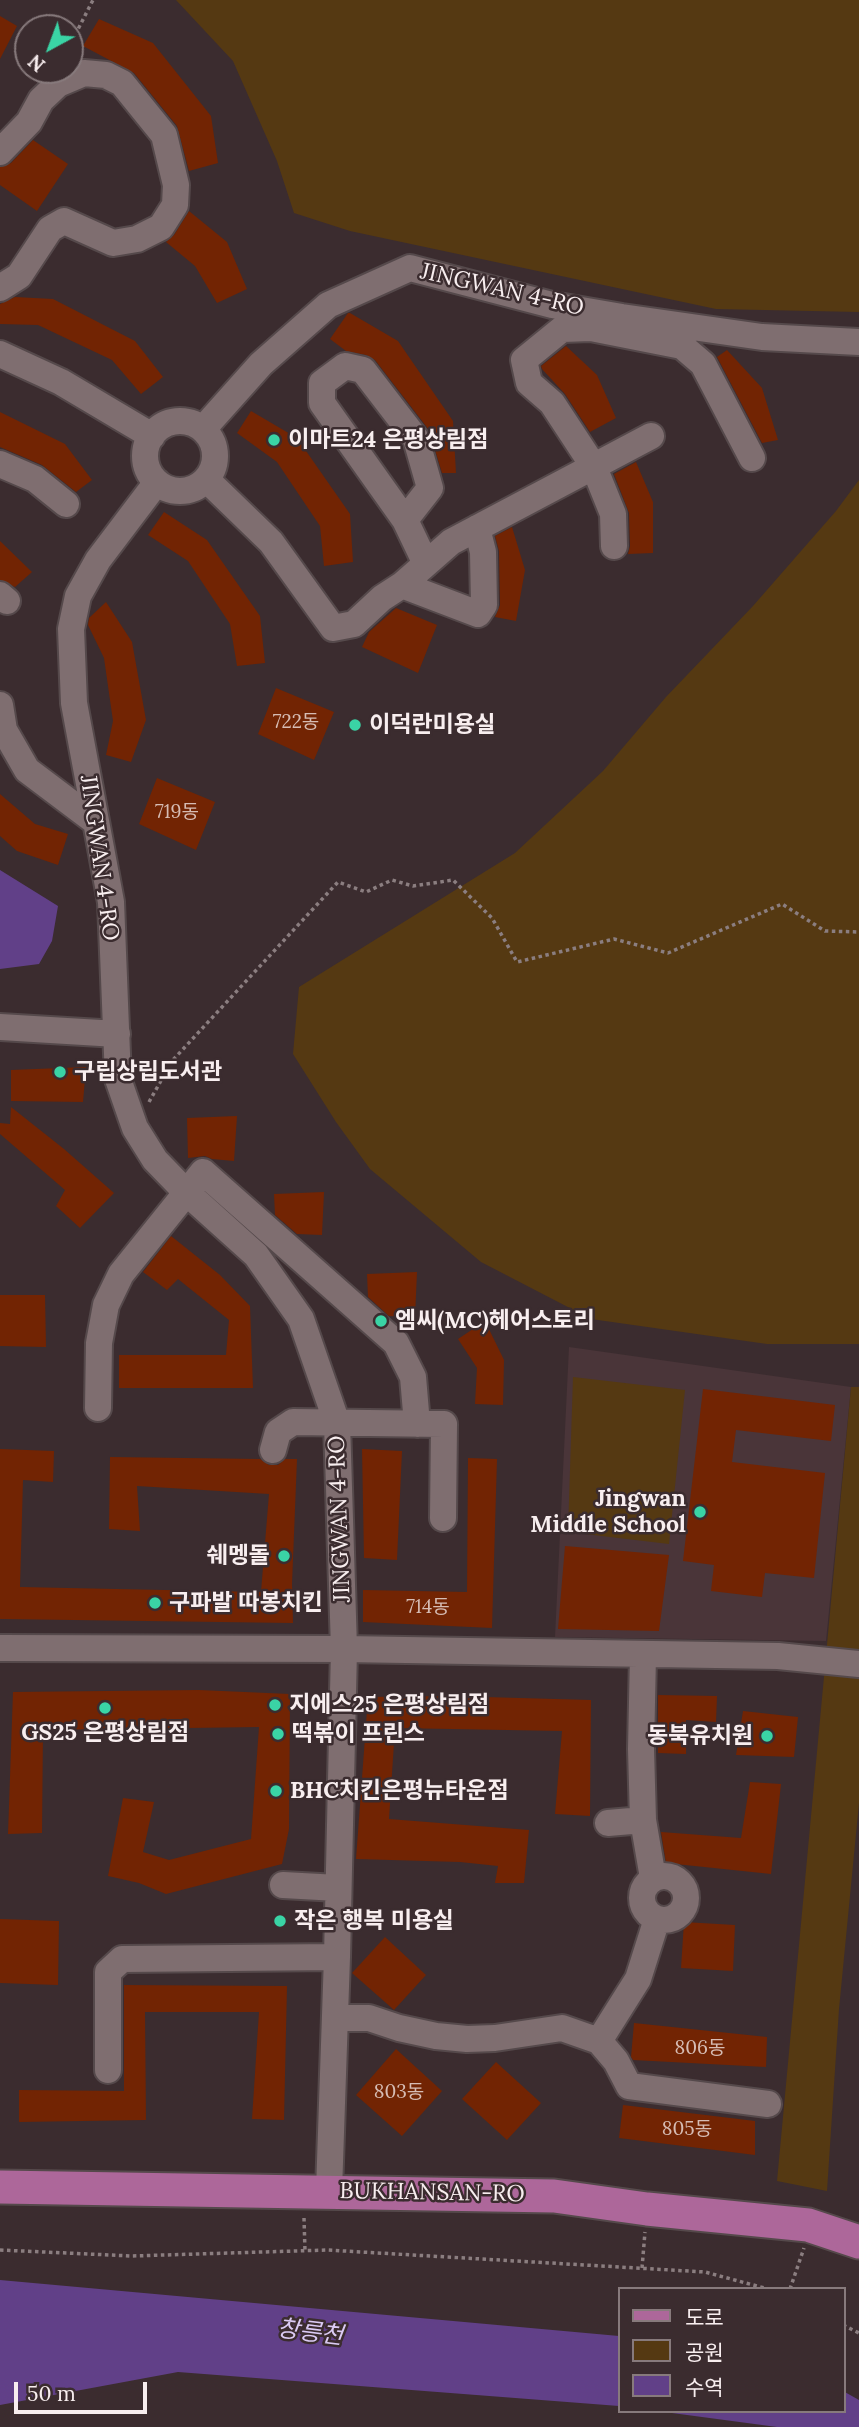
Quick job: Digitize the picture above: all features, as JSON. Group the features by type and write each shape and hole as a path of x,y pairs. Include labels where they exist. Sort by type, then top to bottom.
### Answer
{"main road":[{"name":"BUKHANSAN-RO","path":"0,2187 554,2196 808,2225 859,2242"}],"street":[{"path":"0,152 29,122 41,100 58,84 84,74 106,75 122,83 164,135 176,185 175,205 161,227 137,239 113,243 64,220 50,229 19,276 0,288"},
{"name":"JINGWAN 4-RO","path":"203,429 261,364 328,305 410,268 552,305 622,317 762,337 859,342"},
{"path":"614,546 613,514 594,467 552,403 529,383 524,360 562,329 591,328 682,345 703,364 752,458"},
{"path":"0,354 61,382 152,436"},
{"path":"405,520 430,488 416,439 363,370 345,366 322,383 322,403 405,520 426,564"},
{"path":"181,421 203,429 215,448 216,459 207,480 198,487 177,492 166,489 149,473 145,461 146,449 152,436 169,423 181,421"},
{"path":"207,480 271,542 333,628 354,624 451,542 651,436"},
{"path":"0,464 35,479 66,504"},
{"name":"JINGWAN 4-RO","path":"157,482 99,560 78,596 71,629 74,703 111,902 118,1079 135,1128 155,1160 256,1255 301,1319 337,1423 344,1649 336,2018 329,2191"},
{"path":"402,584 478,614 484,605 483,552 477,528"},
{"path":"0,705 4,730 27,770 96,822"},
{"path":"5,1028 117,1034"},
{"path":"98,1408 99,1343 106,1304 121,1274 204,1172 396,1343 413,1377 417,1424"},
{"path":"273,1450 278,1432 293,1422 444,1424 443,1518"},
{"path":"4,1648 344,1649 778,1656 859,1664"},
{"path":"643,1655 643,1821 653,1878"},
{"path":"608,1823 643,1821"},
{"path":"667,1875 674,1877 684,1887 686,1894 683,1909 678,1915 664,1920 657,1919 650,1916 642,1904 643,1889 653,1878 667,1875"},
{"path":"283,1885 338,1888"},
{"path":"598,2041 638,1979 657,1919"},
{"path":"108,2070 108,1972 122,1959 337,1957"},
{"path":"336,2018 369,2018 436,2036 467,2039 495,2038 562,2028 598,2041 616,2062 629,2087 768,2104"}],"path":[{"path":"84,18 93,0"},
{"path":"147,1105 172,1061 338,883 366,892 392,880 413,886 453,880 492,918 517,962 614,939 668,953 782,904 825,931 859,932"},
{"path":"303,2211 305,2250"},
{"path":"642,2268 646,2226"},
{"path":"791,2287 805,2245"},
{"path":"0,2250 132,2256 327,2250 705,2272 761,2287"}],"shaded area":[{"name":"Jingwan Middle School","path":"569,1347 851,1387 826,1641 555,1637"}],"green space":[{"path":"176,0 859,0 859,312 716,309 350,231 294,213 277,161 233,61"},
{"path":"859,480 859,1344 767,1344 591,1319 481,1262 370,1169 336,1122 293,1054 299,987 515,853 603,771 666,697 753,606 836,511"},
{"path":"573,1377 685,1390 669,1544 568,1532"},
{"path":"851,1387 859,1387 859,1803 839,2009 827,2191 777,2181"}],"water":[{"path":"0,870 58,906 52,941 39,964 0,969"},
{"name":"창릉천","path":"0,2280 618,2336 618,2406 178,2372 0,2405"},
{"path":"845,2392 859,2400 859,2427 777,2427 672,2413 845,2413"}],"building":[{"path":"0,16 14,24 14,32 0,59"},
{"path":"99,19 153,43 211,116 218,163 189,171 177,126 134,73 84,44"},
{"path":"33,140 68,164 37,211 0,185 0,167 11,163"},
{"path":"189,211 227,242 247,289 217,303 195,266 166,242 174,235"},
{"path":"15,297 53,299 135,341 163,377 141,394 112,360 38,325 0,324 0,304"},
{"path":"348,313 398,341 453,421 456,473 442,473 429,430 375,360 366,355 346,351 330,339"},
{"path":"566,346 597,375 616,418 590,432 565,394 541,366"},
{"path":"727,350 762,388 778,440 762,443 717,357"},
{"path":"251,411 297,438 350,514 353,562 324,566 320,526 277,462 237,433"},
{"path":"0,412 65,444 92,480 76,492 42,465 0,447"},
{"path":"636,462 653,502 653,553 628,554 629,513 614,474"},
{"path":"164,512 207,540 260,616 265,663 237,666 230,624 188,561 148,535"},
{"path":"512,527 525,570 516,621 495,617 500,605 499,551 495,536"},
{"path":"0,541 32,572 15,587 0,580"},
{"path":"106,602 132,642 146,720 131,762 106,755 113,721 104,658 88,625 89,618"},
{"path":"396,608 437,625 418,673 362,647 369,632"},
{"path":"276,688 334,712 314,760 258,734"},
{"path":"157,778 215,802 196,850 139,824"},
{"path":"0,794 35,824 68,834 58,865 17,851 0,836"},
{"path":"86,1067 83,1102 11,1101 11,1070"},
{"path":"11,1107 114,1193 80,1228 56,1206 65,1190 0,1134 0,1123 10,1124"},
{"path":"237,1116 234,1161 205,1156 188,1158 187,1118"},
{"path":"324,1192 322,1235 297,1234 275,1215 274,1194"},
{"path":"171,1236 220,1275 250,1306 253,1388 119,1388 119,1355 226,1355 229,1320 178,1279 167,1290 143,1272"},
{"path":"417,1272 415,1317 389,1316 368,1297 367,1274"},
{"path":"0,1295 45,1295 46,1347 0,1346"},
{"path":"485,1321 504,1360 503,1405 475,1404 477,1368 458,1339"},
{"path":"703,1389 835,1405 831,1441 736,1430 732,1462 825,1473 814,1578 765,1573 762,1597 711,1591 714,1565 683,1561"},
{"path":"0,1449 54,1451 53,1482 23,1480 20,1587 261,1592 269,1494 137,1486 140,1531 109,1529 110,1457 260,1459 269,1465 278,1465 285,1459 297,1459 293,1623 0,1619"},
{"path":"362,1449 402,1451 397,1560 364,1558"},
{"path":"468,1458 497,1459 492,1628 363,1622 363,1590 467,1592"},
{"path":"565,1546 669,1555 659,1631 558,1629"},
{"path":"199,1690 290,1694 289,1829 282,1864 166,1894 139,1883 108,1876 123,1798 154,1802 143,1852 169,1860 251,1839 259,1727 43,1730 42,1833 8,1834 13,1692"},
{"path":"658,1695 717,1696 716,1722 686,1720 686,1754 658,1753"},
{"path":"368,1697 591,1700 590,1816 555,1814 562,1731 395,1728 389,1819 529,1830 524,1883 495,1883 498,1866 460,1862 356,1859"},
{"name":"동북유치원","path":"743,1711 798,1717 794,1757 736,1755"},
{"path":"750,1782 781,1784 771,1874 666,1863 661,1832 741,1838"},
{"path":"0,1919 59,1921 58,1985 0,1983"},
{"path":"684,1922 735,1925 733,1971 681,1968"},
{"path":"385,1937 426,1975 394,2010 352,1973"},
{"path":"124,1985 287,1986 284,2120 252,2119 259,2012 145,2012 146,2120 19,2122 19,2090 124,2091"},
{"path":"634,2023 767,2037 766,2067 633,2060"},
{"path":"396,2049 442,2091 402,2136 356,2095"},
{"path":"496,2062 541,2103 507,2140 462,2099"},
{"path":"623,2105 755,2121 755,2155 619,2138"}],"place":[{"name":"이마트24 은평상림점","path":"274,440"},
{"name":"이덕란미용실","path":"355,725"},
{"name":"구립상립도서관","path":"60,1072"},
{"name":"엠씨(MC)헤어스토리","path":"381,1321"},
{"name":"Jingwan Middle School","path":"700,1512"},
{"name":"쉐멩돌","path":"284,1556"},
{"name":"구파발 따봉치킨","path":"155,1603"},
{"name":"지에스25 은평상림점","path":"275,1705"},
{"name":"GS25 은평상림점","path":"105,1708"},
{"name":"떡볶이 프린스","path":"278,1734"},
{"name":"동북유치원","path":"767,1736"},
{"name":"BHC치킨은평뉴타운점","path":"276,1791"},
{"name":"작은 행복 미용실","path":"280,1921"}]}
